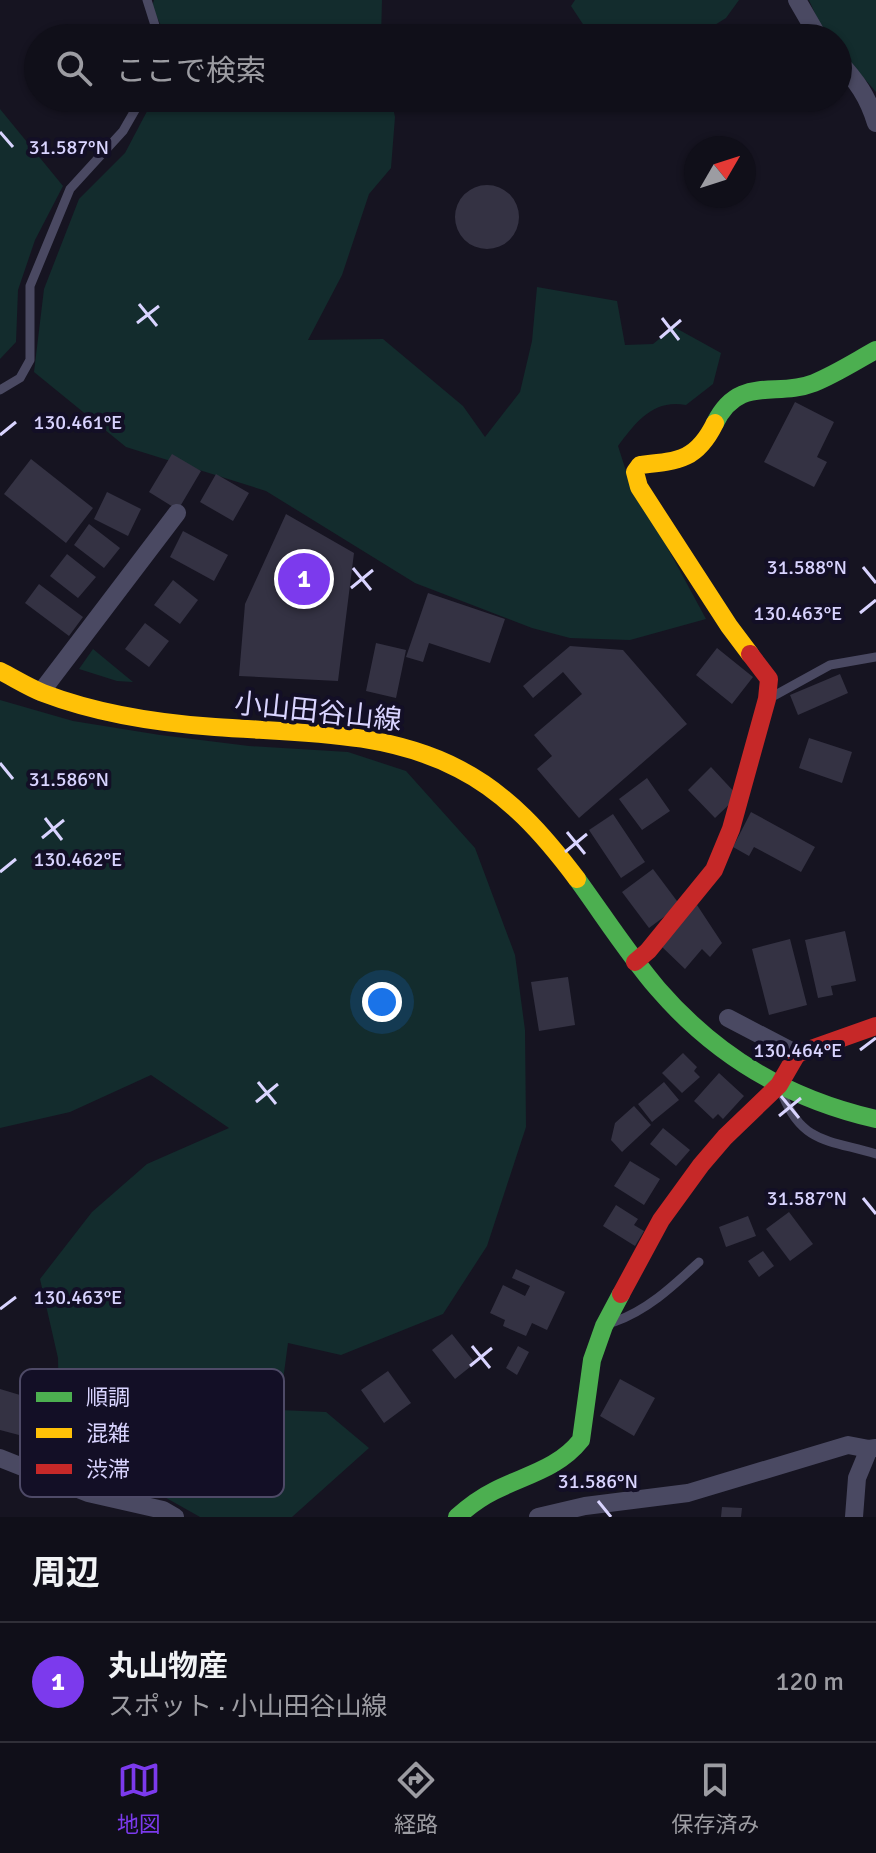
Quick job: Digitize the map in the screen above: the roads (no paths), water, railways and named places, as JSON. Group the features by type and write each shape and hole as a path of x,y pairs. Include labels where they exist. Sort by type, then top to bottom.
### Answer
{"street":[{"path":"797,0 811,24"},
{"path":"852,76 869,99 876,123"},
{"path":"635,962 648,951 714,870 731,829 767,699 769,679 729,626 639,487 635,472 640,465 679,461 706,442 730,400 745,392 812,384 876,350"},
{"path":"41,692 177,513"},
{"name":"小山田谷山線","path":"0,671 41,692 106,711 211,727 353,738 402,746 439,759 487,785 522,813 565,862 635,962 687,1022 750,1070 779,1085 814,1102 876,1119"},
{"path":"728,1018 797,1054"},
{"path":"457,1517 492,1492 542,1471 574,1451 581,1440 592,1360 604,1326 661,1220 725,1137 779,1085 797,1054 876,1026"},
{"path":"538,1517 585,1506 688,1493 848,1445 872,1448 857,1478 854,1517"},
{"path":"0,1458 20,1466"},
{"path":"106,1497 163,1510 175,1517"}],"lane":[{"path":"147,0 155,24"},
{"path":"0,390 20,378 30,360 30,286 70,189 123,131 134,112"},
{"path":"767,699 830,665 876,657"},
{"path":"779,1085 792,1117 809,1134 876,1154"},
{"path":"604,1326 630,1316 663,1295 699,1262"}],"place":[{"name":"丸山物産","path":"304,579"}]}
